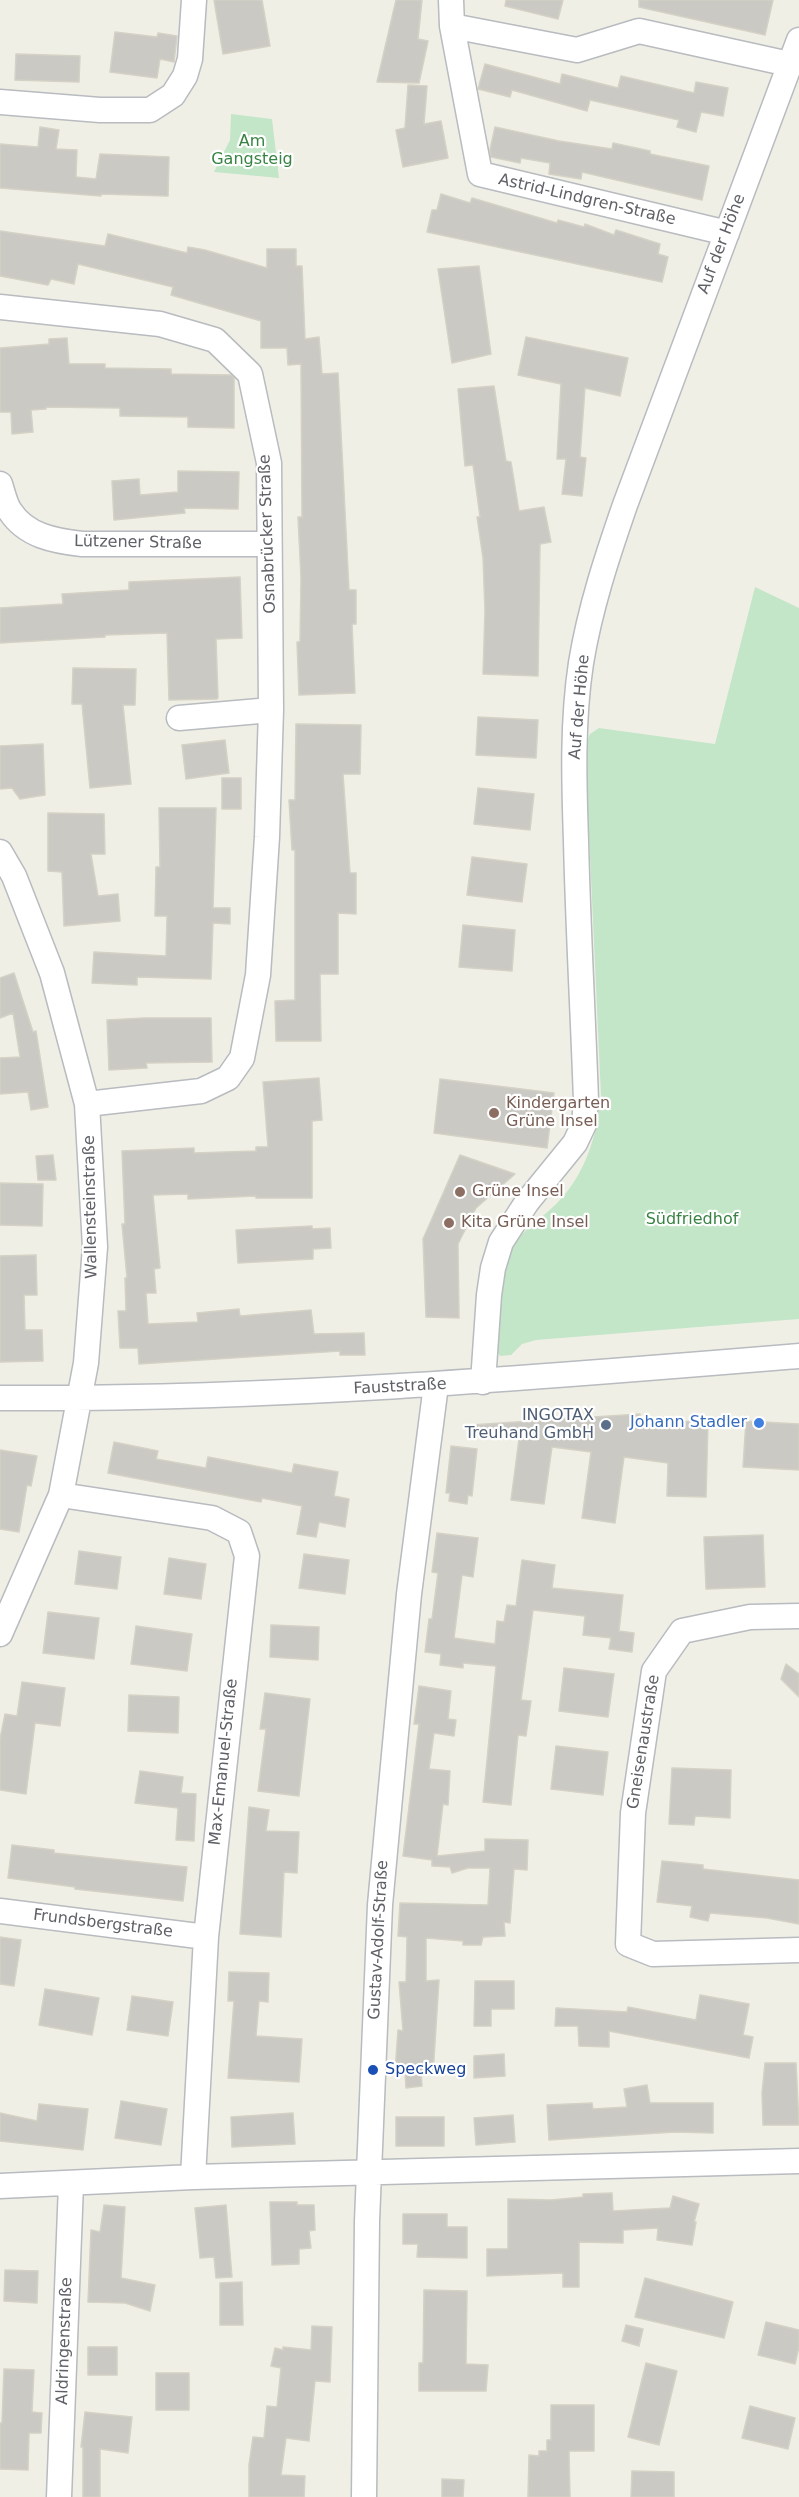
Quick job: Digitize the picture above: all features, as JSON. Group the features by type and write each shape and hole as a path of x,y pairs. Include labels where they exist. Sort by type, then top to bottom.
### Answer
{"street":[{"path":"0,102 100,110 150,110 173,95 185,76 190,59 194,0"},
{"name":"Astrid-Lindgren-Straße","path":"451,0 452,26 480,174 727,233"},
{"path":"452,26 577,50 639,31 789,64"},
{"name":"Auf der Höhe","path":"483,1382 489,1294 493,1268 501,1242 527,1202 568,1152 584,1124 586,1101 577,872 575,746 580,675 590,616 600,577 625,505 799,40"},
{"name":"Osnabrücker Straße","path":"0,307 160,324 215,340 250,374 269,463 271,710 267,837 258,975 243,1058 228,1078 201,1091 87,1104"},
{"name":"Lützener Straße","path":"0,484 9,511 26,529 54,541 82,544 269,544"},
{"path":"179,718 271,710"},
{"name":"Wallensteinstraße","path":"0,852 7,878 52,973 87,1104 93,1177 95,1247 91,1312 80,1399 61,1495 0,1634"},
{"name":"Fauststraße","path":"0,1398 80,1399 436,1386 799,1356"},
{"name":"Gustav-Adolf-Straße","path":"364,2497 369,2173 382,1877 409,1594 436,1386"},
{"name":"Max-Emanuel-Straße","path":"61,1495 212,1518 239,1532 247,1556 206,1937 193,2177"},
{"name":"Gneisenaustraße","path":"799,1616 750,1617 682,1631 654,1671 633,1813 628,1944 653,1954 799,1950"},
{"name":"Frundsbergstraße","path":"0,1911 206,1937"},
{"path":"0,2186 193,2177 799,2161"},
{"name":"Aldringenstraße","path":"59,2497 71,2184"}],"green space":[{"name":"Am Gangsteig","path":"231,114 272,119 279,178 214,172 230,140"},
{"name":"Südfriedhof","path":"755,587 799,608 799,1319 536,1340 522,1344 511,1355 500,1356 495,1348 505,1258 515,1241 558,1202 576,1179 593,1139 599,1111 601,1096 585,746 590,734 599,728 715,744"}],"building":[{"path":"214,0 262,0 270,46 223,54"},
{"path":"396,0 422,0 418,39 428,41 419,83 377,82"},
{"path":"506,0 563,0 558,19 505,6"},
{"path":"639,0 773,0 765,35 639,7"},
{"path":"115,32 157,37 158,33 177,36 174,62 160,59 157,78 110,72"},
{"path":"16,54 80,56 79,82 15,80"},
{"path":"485,64 560,84 562,74 618,88 621,76 694,93 696,82 728,88 723,116 701,112 696,132 677,127 679,120 590,100 587,111 512,90 510,97 478,89"},
{"path":"408,85 427,86 424,124 441,121 448,158 403,167 396,130 405,128"},
{"path":"40,127 59,130 56,149 77,150 76,177 96,179 100,154 169,157 168,196 101,194 101,196 0,188 0,144 38,147"},
{"path":"495,127 559,141 612,149 613,143 650,151 650,154 709,166 702,200 582,172 581,179 549,174 550,163 521,158 520,163 491,157 490,150"},
{"path":"441,194 470,203 472,198 557,223 558,220 584,227 585,224 614,235 616,230 660,244 658,254 668,257 662,282 427,232 432,210 437,210"},
{"path":"0,231 105,246 108,234 187,253 188,247 205,250 267,268 267,249 296,249 296,266 302,266 305,339 319,337 322,374 338,373 349,590 356,590 356,624 352,624 355,693 299,695 297,642 300,642 301,578 298,517 302,517 301,364 288,365 287,348 261,348 261,321 171,295 173,287 78,264 74,284 51,279 48,285 0,276"},
{"path":"479,266 491,354 452,363 438,269"},
{"path":"526,337 628,358 620,396 585,388 580,457 586,458 582,496 562,494 566,459 557,459 561,384 518,375"},
{"path":"67,338 69,364 105,364 105,368 171,369 171,374 231,375 234,378 234,428 188,427 188,417 120,416 120,408 46,407 46,409 31,410 33,432 12,434 11,412 0,412 0,348 49,344 49,339"},
{"path":"494,386 506,461 511,462 519,511 544,507 551,542 540,544 538,676 483,674 485,611 483,558 477,517 480,517 473,465 465,466 458,389"},
{"path":"178,471 239,472 238,509 184,508 185,513 114,520 112,481 139,479 140,495 178,492"},
{"path":"240,577 242,638 216,639 217,699 169,700 167,633 0,643 0,608 63,604 62,594 129,590 129,582"},
{"path":"73,668 136,669 135,705 123,705 131,784 90,788 82,704 72,704"},
{"path":"478,717 538,720 536,758 476,755"},
{"path":"296,724 361,725 360,774 343,774 350,873 356,873 356,914 338,913 338,974 320,974 321,1041 276,1041 275,1001 295,1000 295,850 292,850 289,800 295,800"},
{"path":"225,740 229,773 186,779 182,745"},
{"path":"43,744 45,795 20,799 12,788 0,789 0,746"},
{"path":"222,778 241,778 241,809 222,809"},
{"path":"478,788 534,794 530,830 474,824"},
{"path":"159,808 216,808 213,908 230,908 230,924 213,923 211,979 137,977 137,985 92,983 94,952 166,956 167,916 155,916 156,867 160,867"},
{"path":"48,813 104,814 105,854 91,854 98,896 118,894 120,921 64,926 62,872 48,871"},
{"path":"472,857 527,864 522,902 467,895"},
{"path":"463,925 515,930 512,971 459,967"},
{"path":"14,973 33,1032 36,1031 48,1107 31,1110 28,1092 0,1094 0,1058 20,1057 13,1013 0,1018 0,978"},
{"path":"211,1018 212,1062 146,1063 147,1068 109,1070 107,1020"},
{"path":"319,1078 322,1120 312,1121 312,1198 256,1198 256,1196 188,1199 188,1194 153,1195 160,1268 154,1269 156,1293 146,1293 148,1324 198,1322 197,1313 239,1309 240,1316 311,1310 314,1334 364,1333 365,1355 340,1355 340,1351 139,1364 138,1348 120,1348 118,1311 126,1311 125,1278 127,1278 122,1224 125,1224 122,1151 194,1148 194,1153 256,1151 256,1147 268,1147 263,1082"},
{"name":"Kindergarten Grüne Insel","path":"440,1079 554,1093 547,1148 434,1133"},
{"path":"53,1155 56,1180 38,1180 36,1156"},
{"name":"Kita Grüne Insel","path":"460,1155 515,1174 476,1208 458,1244 459,1318 426,1317 423,1239"},
{"path":"0,1183 43,1184 42,1226 0,1225"},
{"path":"312,1226 312,1229 330,1228 331,1248 313,1249 313,1259 238,1263 236,1230"},
{"path":"36,1255 37,1295 24,1295 25,1330 42,1330 43,1361 0,1362 0,1256"},
{"path":"640,1414 640,1420 708,1422 706,1497 667,1496 668,1463 624,1457 615,1523 582,1518 591,1452 552,1447 544,1504 511,1500 519,1439 470,1432 471,1425"},
{"path":"746,1421 799,1424 799,1470 743,1467"},
{"path":"114,1442 158,1451 156,1459 206,1468 208,1457 292,1473 294,1464 338,1472 334,1496 349,1499 345,1527 319,1522 316,1537 297,1534 302,1506 262,1498 261,1502 108,1473"},
{"path":"451,1446 477,1449 472,1496 468,1495 467,1504 449,1501 450,1493 446,1493"},
{"path":"0,1450 37,1456 31,1486 27,1485 19,1532 0,1529"},
{"path":"437,1533 478,1538 473,1577 462,1575 454,1638 495,1644 497,1621 504,1622 507,1605 516,1606 522,1560 555,1565 552,1588 623,1595 619,1631 634,1633 632,1652 609,1649 611,1638 583,1635 585,1616 533,1610 521,1700 531,1701 526,1736 518,1735 511,1805 483,1802 496,1666 463,1663 463,1668 440,1665 441,1654 425,1652 438,1573 432,1572"},
{"path":"763,1535 765,1587 706,1589 704,1537"},
{"path":"79,1551 121,1557 117,1589 75,1584"},
{"path":"304,1554 349,1560 345,1594 299,1588"},
{"path":"169,1558 206,1564 201,1599 164,1594"},
{"path":"48,1612 99,1618 94,1659 43,1653"},
{"path":"271,1625 319,1627 318,1660 270,1657"},
{"path":"136,1626 192,1634 187,1671 131,1664"},
{"path":"786,1664 799,1674 799,1697 781,1679"},
{"path":"564,1668 614,1674 608,1717 559,1711"},
{"path":"22,1682 65,1688 60,1726 35,1723 26,1794 0,1790 0,1739 5,1714 17,1716"},
{"path":"419,1686 451,1691 448,1719 456,1720 454,1736 434,1733 429,1769 450,1771 448,1805 443,1804 437,1856 485,1851 485,1839 528,1840 527,1870 514,1869 510,1923 504,1922 505,1936 483,1937 481,1945 463,1945 463,1941 426,1938 426,1981 439,1980 433,2074 421,2073 422,2086 406,2088 405,2072 395,2072 398,2030 403,2031 399,1982 406,1982 407,1937 398,1936 400,1903 488,1905 490,1868 468,1868 452,1873 450,1867 432,1866 432,1860 403,1856 419,1724 414,1724"},
{"path":"265,1693 310,1699 299,1796 258,1791 266,1729 260,1729"},
{"path":"129,1695 179,1697 178,1733 128,1731"},
{"path":"556,1746 608,1752 603,1795 551,1789"},
{"path":"672,1768 731,1770 730,1818 695,1816 694,1825 669,1824"},
{"path":"140,1771 183,1777 181,1793 196,1794 194,1841 176,1840 178,1808 135,1803"},
{"path":"249,1807 269,1810 266,1831 299,1832 297,1873 284,1872 281,1937 240,1934"},
{"path":"12,1845 54,1850 54,1853 187,1867 183,1901 75,1889 75,1887 8,1878"},
{"path":"662,1861 703,1865 703,1869 799,1880 799,1924 767,1918 710,1913 708,1921 690,1917 692,1906 657,1902"},
{"path":"0,1937 21,1940 14,1986 0,1984"},
{"path":"229,1972 269,1973 268,2002 259,2001 256,2036 302,2039 299,2082 228,2078 234,2001 228,2001"},
{"path":"475,1981 514,1981 514,2009 491,2009 491,2026 474,2026"},
{"path":"45,1989 99,1998 92,2035 39,2025"},
{"path":"700,1995 749,2004 743,2035 753,2037 749,2058 609,2031 609,2047 579,2046 578,2026 555,2026 556,2008 627,2012 628,2007 696,2020"},
{"path":"132,1996 173,2002 168,2036 127,2030"},
{"path":"504,2054 505,2076 474,2078 474,2056"},
{"path":"765,2063 796,2063 799,2125 763,2125 762,2093"},
{"path":"647,2085 650,2103 713,2103 713,2133 675,2132 549,2140 547,2105 592,2103 593,2109 627,2107 624,2089"},
{"path":"121,2101 167,2109 161,2145 115,2138"},
{"path":"39,2104 88,2109 83,2150 0,2141 0,2113 37,2121"},
{"path":"293,2113 295,2144 232,2147 231,2117"},
{"path":"513,2115 515,2142 476,2145 474,2118"},
{"path":"396,2117 444,2117 444,2146 396,2146"},
{"path":"612,2193 613,2211 670,2208 673,2196 699,2204 694,2222 696,2222 692,2245 657,2240 658,2228 623,2230 623,2243 579,2242 579,2287 563,2287 563,2273 487,2276 487,2249 508,2249 508,2199 551,2200 583,2197 583,2194"},
{"path":"270,2202 297,2202 297,2205 314,2205 315,2230 309,2231 311,2248 299,2249 299,2264 272,2265"},
{"path":"104,2205 125,2207 121,2278 155,2285 150,2311 125,2303 88,2302 91,2230 100,2232"},
{"path":"226,2205 232,2277 216,2278 214,2257 200,2258 195,2208"},
{"path":"403,2214 447,2214 447,2227 467,2227 467,2258 417,2257 418,2244 403,2244"},
{"path":"5,2270 38,2271 37,2303 4,2301"},
{"path":"645,2278 733,2302 724,2338 635,2317"},
{"path":"242,2282 243,2325 220,2325 220,2283"},
{"path":"424,2290 467,2291 466,2364 488,2365 486,2391 419,2391 419,2363 423,2363"},
{"path":"766,2322 799,2330 799,2347 795,2364 758,2355"},
{"path":"626,2325 643,2329 639,2346 622,2341"},
{"path":"312,2326 332,2327 330,2382 315,2381 309,2441 286,2438 281,2475 305,2476 304,2497 249,2497 249,2465 253,2437 264,2438 267,2406 277,2407 281,2368 271,2366 275,2348 311,2350"},
{"path":"88,2347 117,2347 117,2375 88,2375"},
{"path":"646,2363 677,2371 659,2445 628,2437"},
{"path":"4,2369 34,2370 32,2412 42,2413 41,2433 29,2433 28,2470 0,2469 0,2423 2,2423"},
{"path":"156,2373 189,2373 189,2410 156,2410"},
{"path":"551,2405 594,2405 594,2451 569,2451 570,2497 528,2497 529,2455 539,2456 539,2451 547,2451 547,2440 551,2440"},
{"path":"750,2406 795,2418 788,2449 742,2438"},
{"path":"85,2412 132,2417 128,2453 100,2449 100,2497 83,2497 83,2447 81,2447"},
{"path":"632,2471 674,2472 674,2497 631,2497"},
{"path":"442,2479 464,2480 463,2497 442,2497"}],"place":[{"name":"Kindergarten Grüne Insel","path":"494,1113"},
{"name":"Grüne Insel","path":"460,1192"},
{"name":"Kita Grüne Insel","path":"449,1223"},
{"name":"Johann Stadler","path":"759,1423"},
{"name":"INGOTAX Treuhand GmbH","path":"606,1425"},
{"name":"Speckweg","path":"373,2070"}]}
